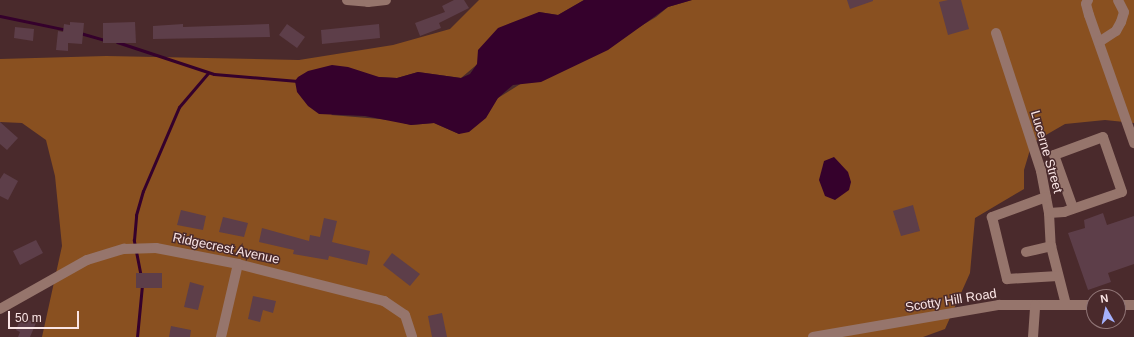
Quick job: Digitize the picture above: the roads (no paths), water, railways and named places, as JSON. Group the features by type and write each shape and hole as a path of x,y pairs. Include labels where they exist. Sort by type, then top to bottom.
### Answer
{"street":[{"path":"347,0 368,2 386,0"},
{"path":"1088,0 1086,4 1089,15 1134,143"},
{"path":"1099,42 1116,32 1121,22 1124,12 1118,0"},
{"name":"Lucerne Street","path":"996,33 1041,171 1049,213 1051,246 1066,305"},
{"path":"1049,213 1073,208 1122,192 1103,137 1054,154 1073,208"},
{"path":"1046,197 992,217 1007,279 1058,276"},
{"path":"1026,252 1051,246"},
{"name":"Ridgecrest Avenue","path":"0,308 75,265 124,249 176,250 384,301 405,315 412,337"},
{"path":"221,337 238,264"},
{"name":"Scotty Hill Road","path":"813,337 999,305 1086,305"},
{"path":"1033,337 1035,305"}],"waterway":[{"path":"0,16 67,30"},
{"path":"80,33 105,40"},
{"path":"117,42 214,74 298,81"},
{"path":"141,277 134,240 136,215 143,191 179,107 208,73"},
{"path":"137,337 142,285"}]}
